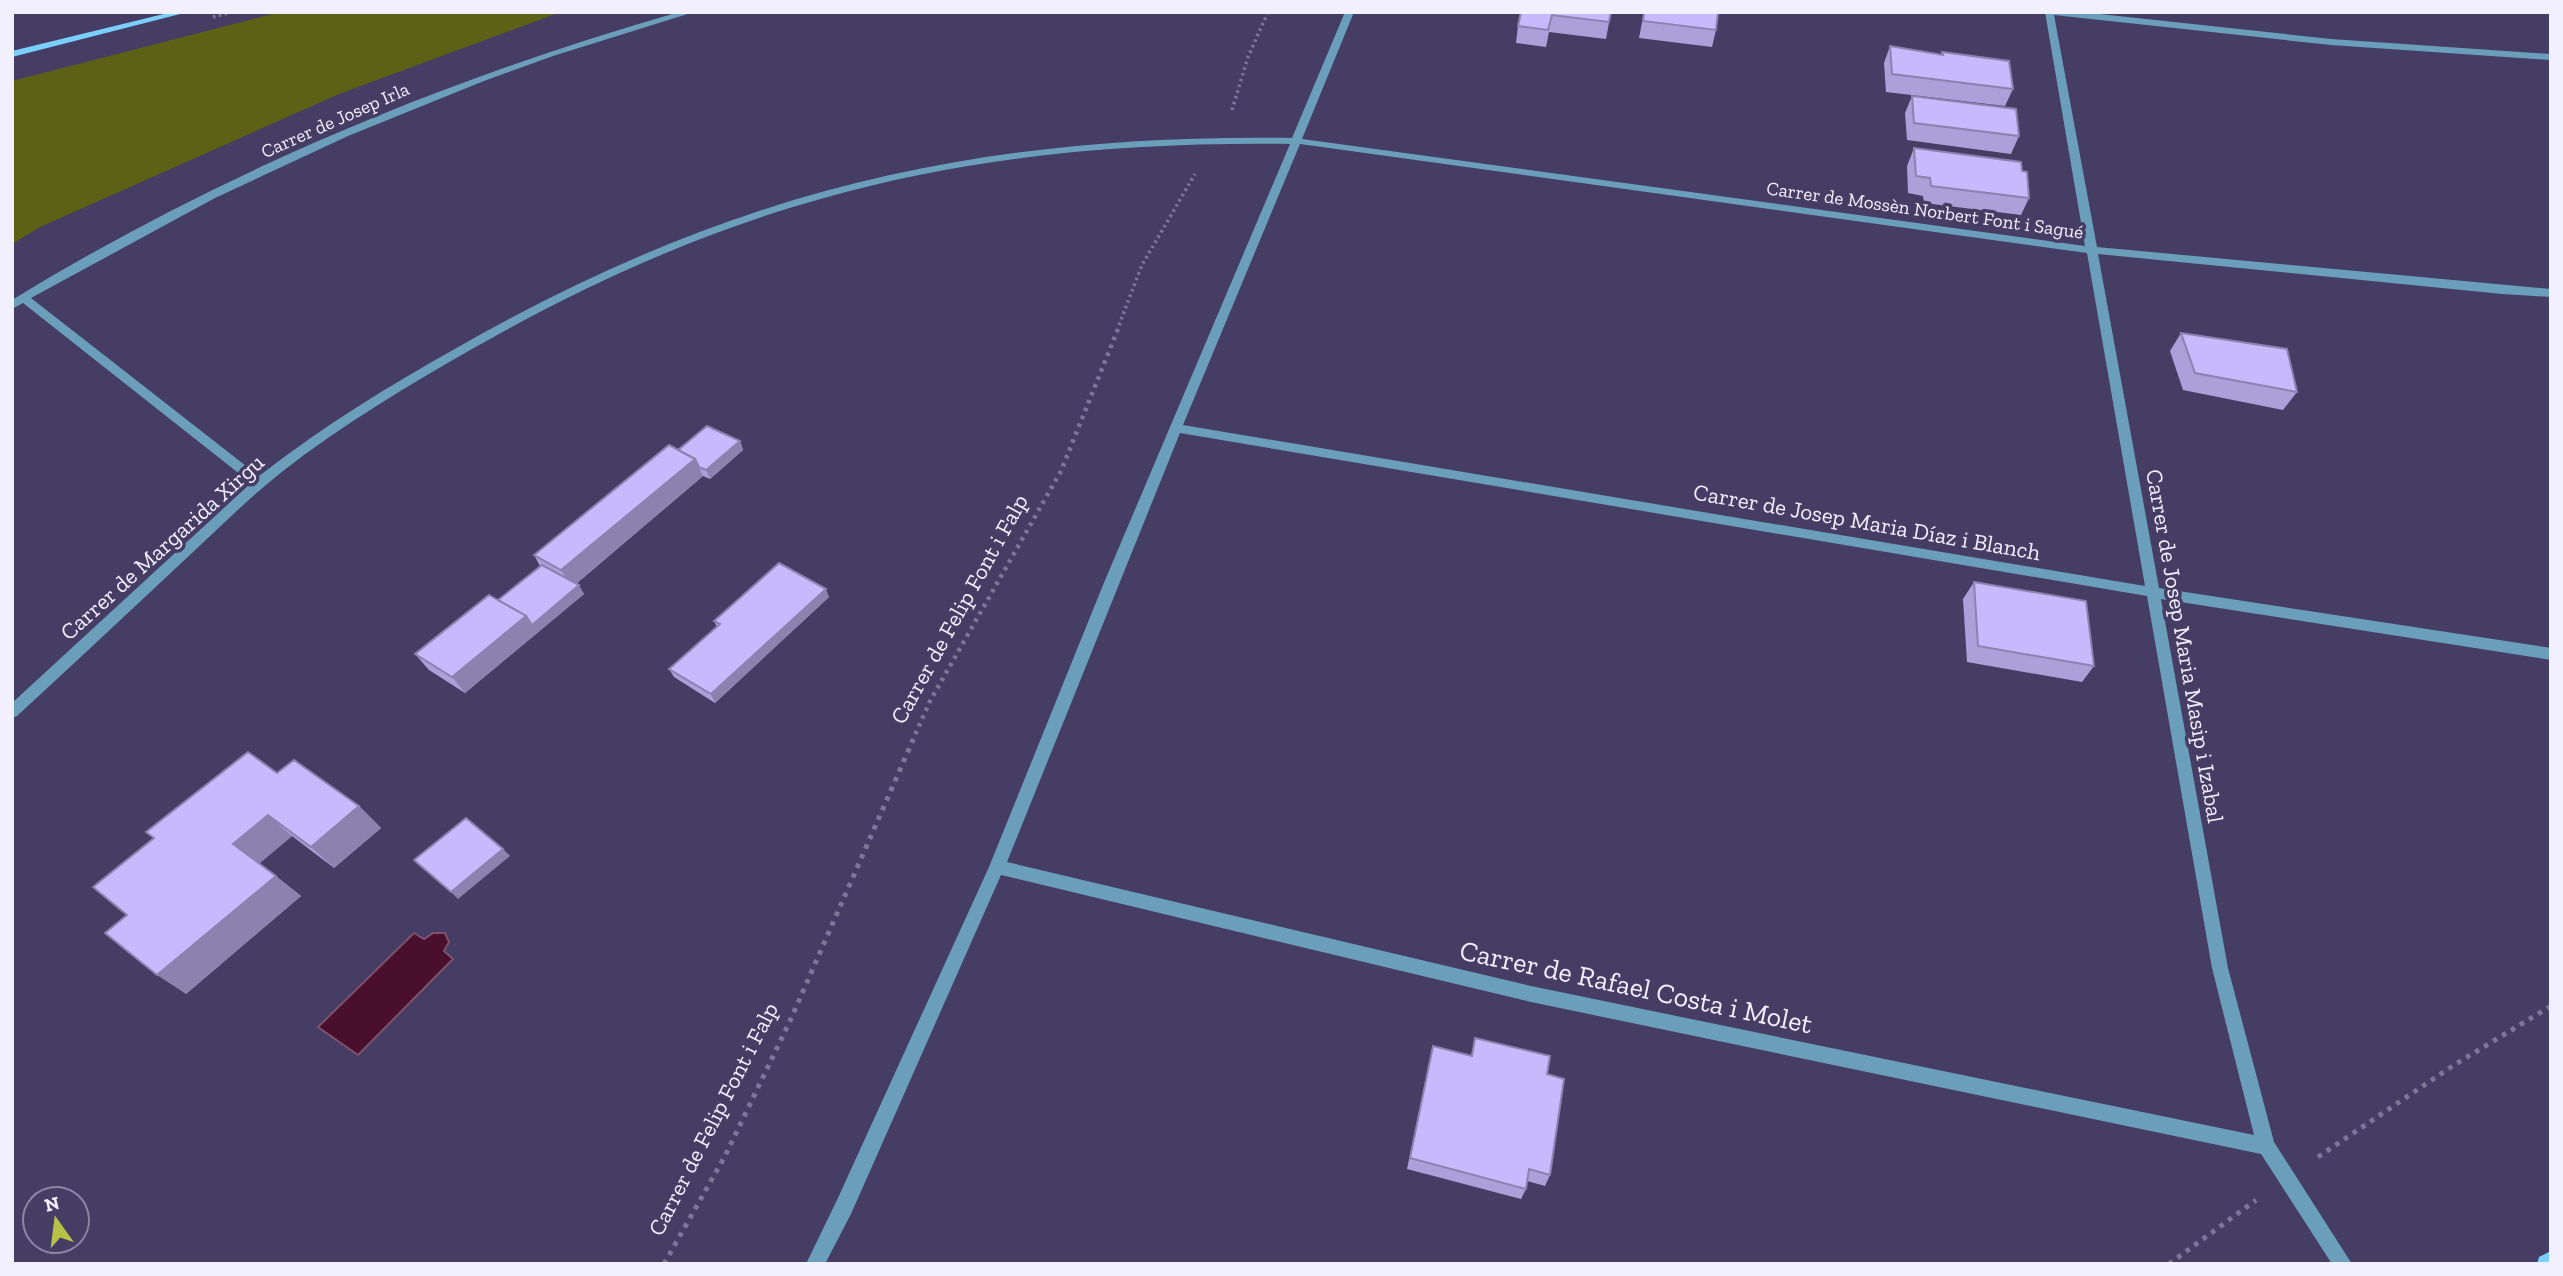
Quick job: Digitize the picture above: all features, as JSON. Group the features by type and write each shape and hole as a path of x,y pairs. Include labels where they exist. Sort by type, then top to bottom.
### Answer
{"street":[{"path":"12,54 184,12"},
{"name":"Carrer de Josep Irla","path":"12,305 183,210 374,120 555,52 690,12"},
{"path":"815,1264 844,1207 997,867 1350,12"},
{"path":"2051,12 2331,42 2551,57"},
{"name":"Carrer de Josep Maria Masip i Izabal","path":"2051,12 2090,250 2220,968 2266,1146 2343,1264"},
{"name":"Carrer de Margarida Xirgu","path":"12,712 259,483 376,399 551,300 675,246 750,219 875,181 957,165 1125,144 1218,139 1297,141"},
{"name":"Carrer de Mossèn Norbert Font i Sagué","path":"1297,141 2090,250 2551,293"},
{"path":"24,298 259,483"},
{"name":"Carrer de Josep Maria Díaz i Blanch","path":"1177,428 2152,592 2551,654"},
{"name":"Carrer de Rafael Costa i Molet","path":"997,867 1531,994 2266,1146"},
{"path":"2546,1264 2551,1260"}],"path":[{"name":"Carrer de Felip Font i Falp","path":"664,1264 725,1156 790,1021 930,701 968,630 1037,517 1061,471 1080,429 1142,265 1184,190 1227,124 1248,57 1268,12"},
{"path":"2308,1163 2454,1065 2551,1006"},
{"path":"2169,1264 2264,1194"}],"green space":[{"path":"280,12 561,12 339,94 40,227 12,244 12,81"}],"shaded area":[{"path":"414,933 424,939 433,933 445,933 449,942 444,951 453,959 358,1055 318,1027"}],"building":[{"path":"1521,12 1611,12 1609,22 1552,15 1548,30 1518,26"},
{"path":"1644,12 1718,12 1716,30 1643,21"},
{"path":"1890,46 1943,55 1942,52 2009,61 2013,89 1892,74"},
{"path":"1912,96 2016,109 2019,136 1914,123"},
{"path":"1914,148 2021,162 2022,171 2027,172 2029,198 1931,186 1930,178 1916,176"},
{"path":"2181,333 2287,349 2297,392 2195,373"},
{"path":"707,426 740,441 706,470 699,467 695,459 678,450"},
{"path":"669,445 695,459 561,570 534,555"},
{"path":"779,563 826,589 711,694 669,669 720,624 714,621"},
{"path":"542,565 579,585 532,625 526,616 498,600"},
{"path":"1974,582 2086,601 2094,666 1978,646"},
{"path":"489,595 526,616 452,677 415,654"},
{"path":"248,752 277,773 294,760 359,806 311,847 268,815 233,844 276,876 157,975 105,933 127,915 93,887 154,838 146,832"},
{"path":"466,818 503,849 451,892 414,860"},
{"path":"1475,1038 1550,1056 1547,1074 1564,1079 1550,1175 1529,1169 1526,1189 1410,1158 1433,1046 1472,1056"}]}
